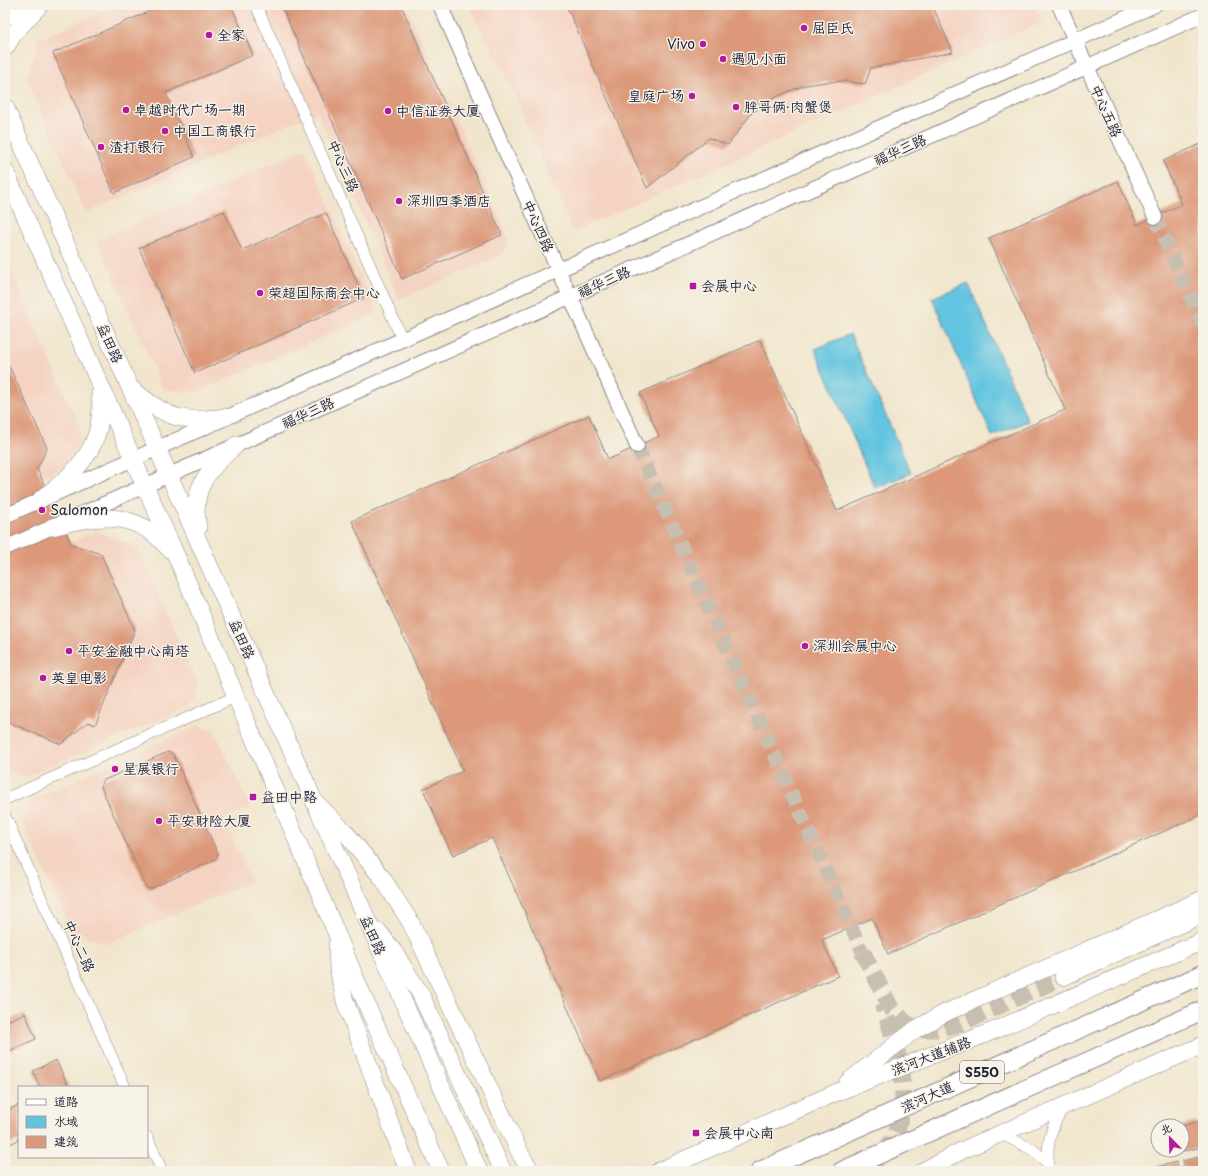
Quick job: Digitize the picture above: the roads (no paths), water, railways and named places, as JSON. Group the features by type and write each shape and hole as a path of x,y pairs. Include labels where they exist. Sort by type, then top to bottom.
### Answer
{"highway":[{"name":"滨河大道","path":"760,1171 1203,974"},
{"name":"S550","path":"842,1171 1203,1010"}],"main road":[{"path":"5,18 34,5"},
{"path":"5,48 15,32 40,5"},
{"name":"益田路","path":"5,106 312,800 479,1171"},
{"name":"益田路","path":"5,171 178,560 369,1010 441,1171"},
{"path":"41,499 66,481 84,460 93,444 99,428 102,410 99,382"},
{"path":"130,387 152,406 173,417 198,421 226,417"},
{"path":"203,552 197,526 195,505 200,487 206,474 217,461 236,445"},
{"path":"52,527 77,520 120,518 141,525 160,538 178,560"},
{"path":"312,800 340,825 383,879 402,907 531,1171"},
{"path":"834,1093 916,1029 945,1013 1203,898"},
{"path":"362,911 394,952 420,993 503,1171"},
{"path":"1062,977 1203,914"},
{"path":"338,935 338,969 345,1001 408,1171"},
{"name":"滨河大道辅路","path":"659,1171 834,1093 988,1033 1203,941"},
{"path":"923,1171 1000,1133 1203,1045"}],"street":[{"name":"中心三路","path":"256,5 402,339"},
{"name":"中心四路","path":"440,5 637,446"},
{"name":"中心五路","path":"1059,5 1155,216"},
{"name":"福华三路","path":"5,516 1155,5"},
{"name":"福华三路","path":"5,548 1203,16"},
{"path":"5,799 237,696"},
{"name":"中心二路","path":"5,816 125,1086"},
{"path":"1049,1167 1050,1134 1064,1106"},
{"path":"1000,1133 1034,1150 1049,1167"},
{"path":"148,1139 162,1171"}],"water":[{"path":"968,283 1028,421 992,436 932,298"},
{"path":"850,334 911,473 875,488 815,349"}],"tunnel":[{"path":"1155,217 1203,325"},
{"path":"637,446 862,951"},
{"path":"862,951 891,1008 906,1023 919,1029 936,1029 959,1024 1063,977"},
{"path":"865,1171 876,1162 890,1144 897,1131 902,1110 903,1094 900,1063 892,1032 882,1004"}],"place":[{"name":"屈臣氏","path":"804,28"},
{"name":"全家","path":"209,35"},
{"name":"Vivo","path":"703,44"},
{"name":"遇见小面","path":"723,59"},
{"name":"皇庭广场","path":"692,96"},
{"name":"胖哥俩·肉蟹煲","path":"736,107"},
{"name":"卓越时代广场一期","path":"126,110"},
{"name":"中信证券大厦","path":"388,111"},
{"name":"中国工商银行","path":"165,131"},
{"name":"渣打银行","path":"101,147"},
{"name":"深圳四季酒店","path":"399,201"},
{"name":"会展中心","path":"693,286"},
{"name":"荣超国际商会中心","path":"260,293"},
{"name":"Salomon","path":"42,510"},
{"name":"深圳会展中心","path":"805,646"},
{"name":"平安金融中心南塔","path":"69,651"},
{"name":"英皇电影","path":"43,678"},
{"name":"星展银行","path":"115,769"},
{"name":"益田中路","path":"253,797"},
{"name":"平安财险大厦","path":"159,821"},
{"name":"会展中心南","path":"696,1133"}]}
